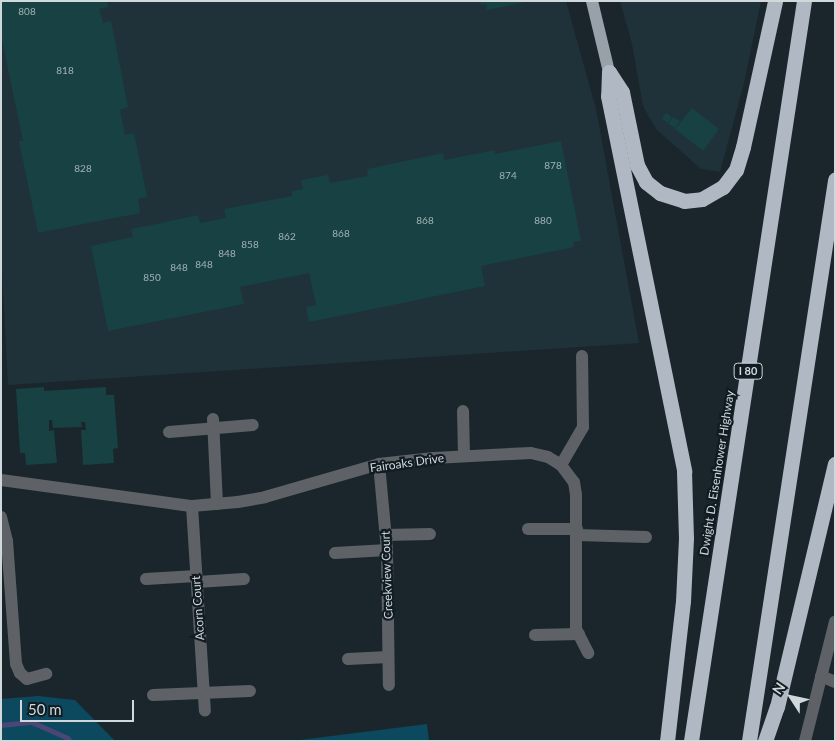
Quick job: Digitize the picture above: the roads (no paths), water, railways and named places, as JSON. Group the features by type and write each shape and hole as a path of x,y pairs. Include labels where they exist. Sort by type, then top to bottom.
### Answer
{"highway":[{"path":"609,72 622,92 637,165 646,182 660,194 684,201 702,199 723,188 736,170 743,147 775,1"},
{"name":"Dwight D. Eisenhower Highway","path":"691,741 804,1"},
{"path":"609,72 608,96 684,471 686,538 683,601 667,741"},
{"path":"749,741 835,180"},
{"path":"764,741 777,707 835,464"}],"main road":[{"path":"592,1 609,72"}],"street":[{"path":"582,356 583,427 561,465 574,482 576,495 576,629 588,653"},
{"path":"463,411 464,456"},
{"path":"213,424 218,504"},
{"path":"169,432 213,424 253,426"},
{"name":"Fairoaks Drive","path":"1,480 192,506 265,497 379,464 464,456 531,453 548,457 561,465"},
{"name":"Creekview Court","path":"379,464 387,550 389,686"},
{"name":"Acorn Court","path":"192,506 205,711"},
{"path":"1,517 7,541 16,664 20,674 27,679 46,674"},
{"path":"528,529 646,536"},
{"path":"386,535 430,534"},
{"path":"335,553 387,550"},
{"path":"146,579 244,579"},
{"path":"805,741 835,622"},
{"path":"535,635 579,634"},
{"path":"348,659 388,657"},
{"path":"821,676 835,682"},
{"path":"153,695 250,691"}],"waterway":[{"path":"1,725 32,722 68,738 70,741"}]}
